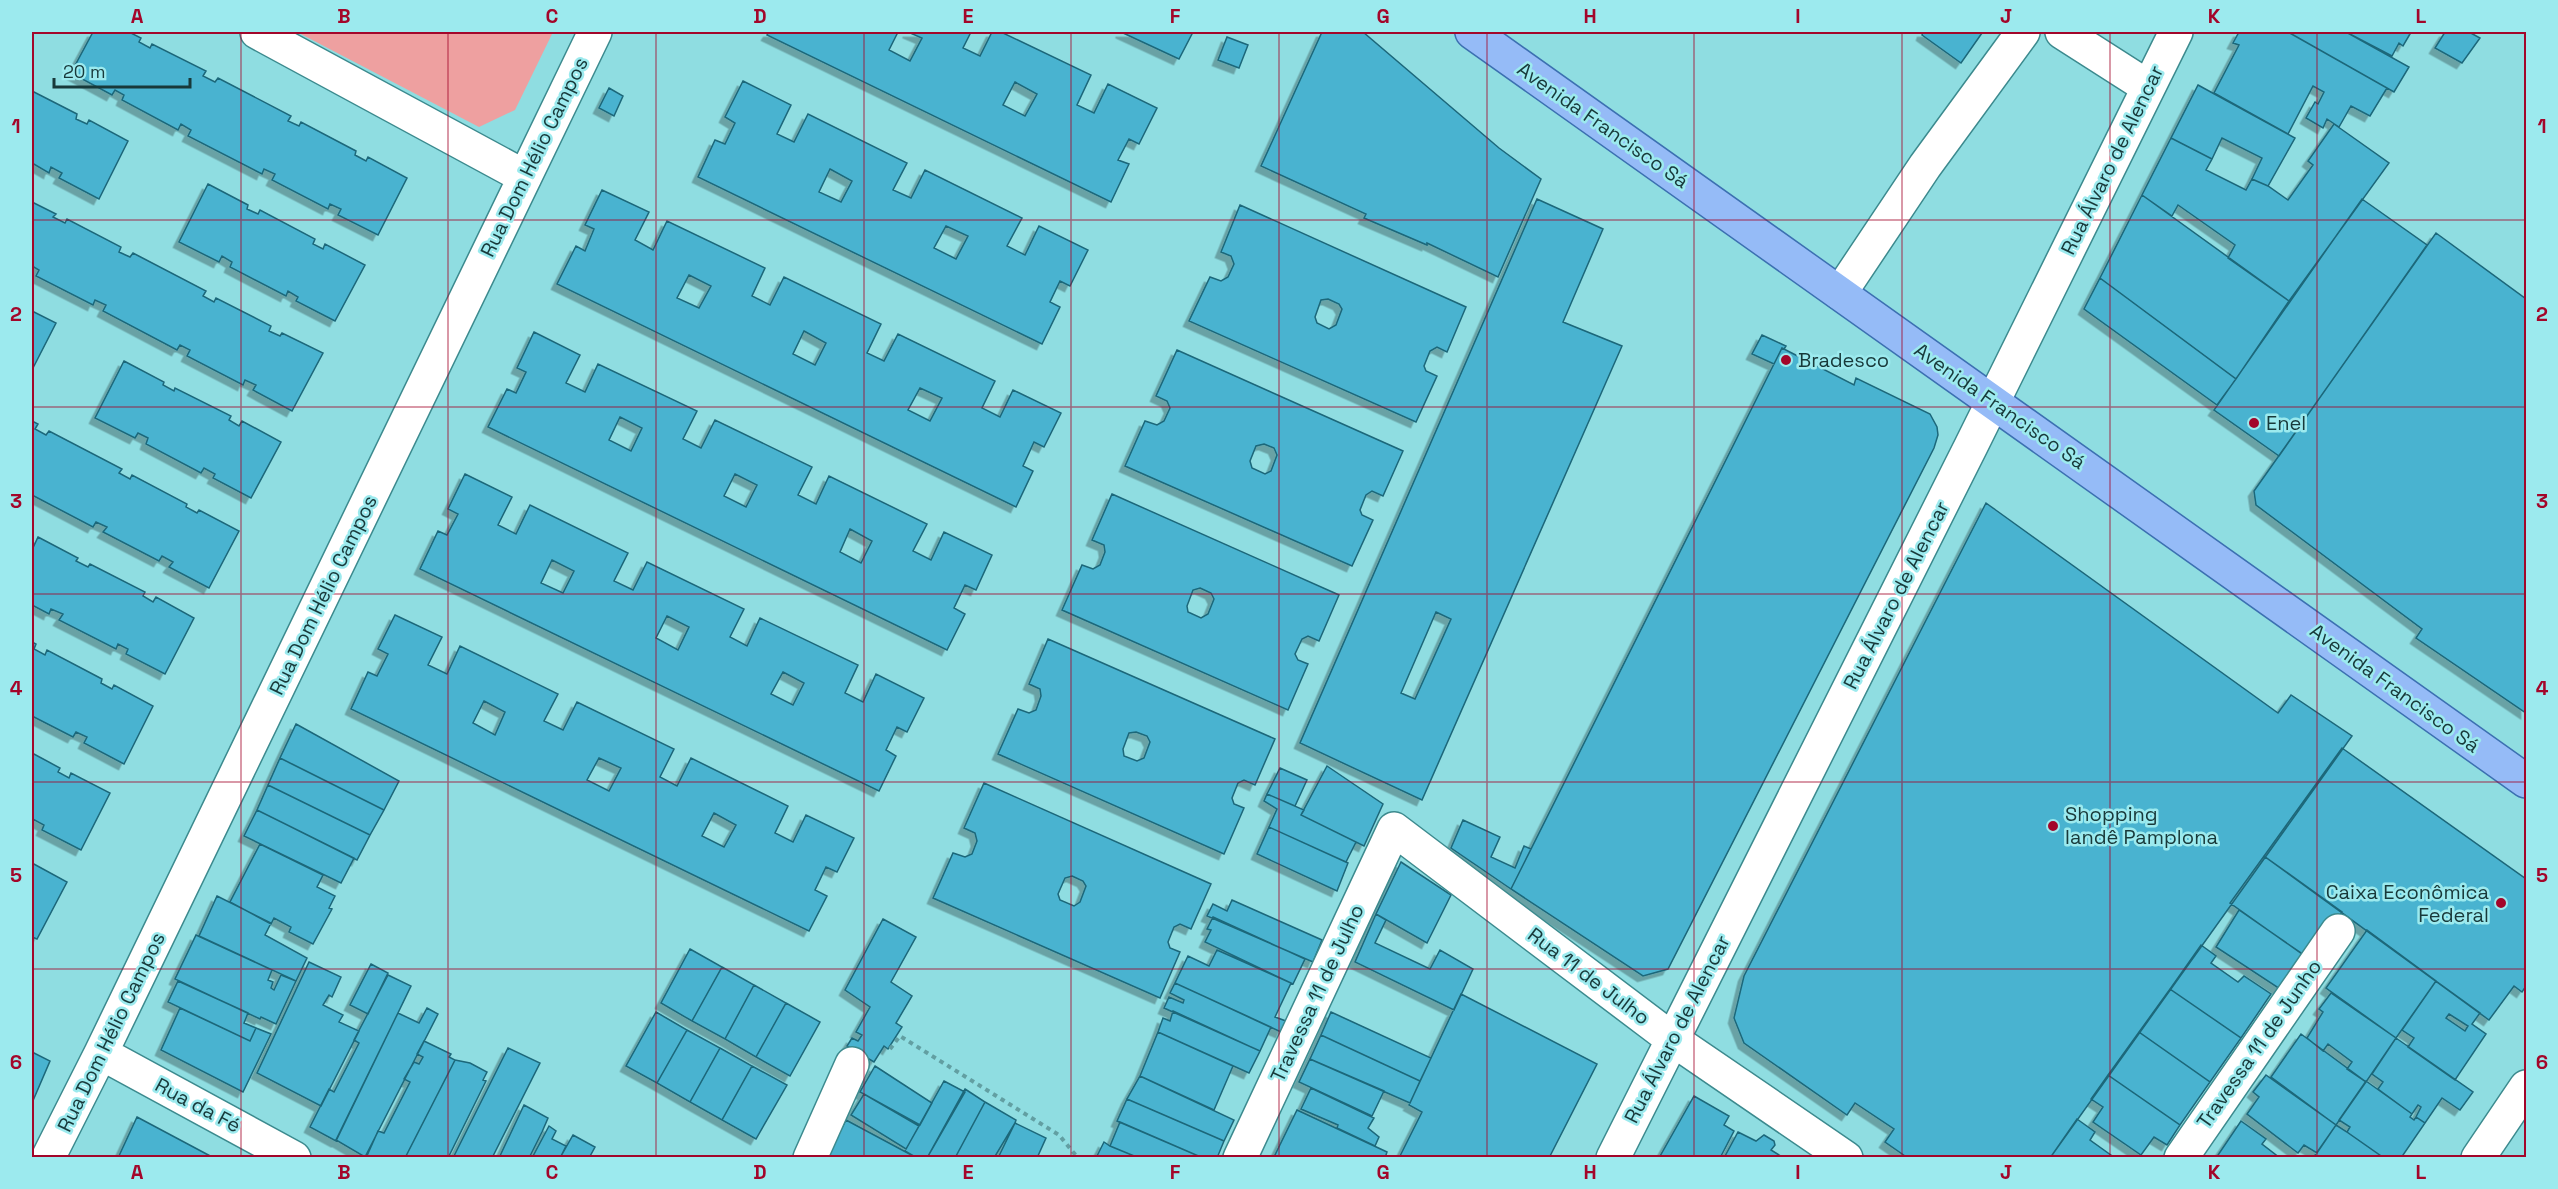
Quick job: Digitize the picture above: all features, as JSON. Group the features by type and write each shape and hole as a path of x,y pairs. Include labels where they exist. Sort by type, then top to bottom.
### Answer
{"main road":[{"name":"Avenida Francisco Sá","path":"1472,32 2526,782"}],"street":[{"path":"257,32 525,177"},
{"name":"Rua Dom Hélio Campos","path":"48,1158 595,32"},
{"path":"1840,293 1925,166 2023,32"},
{"path":"2062,32 2148,87"},
{"name":"Rua Álvaro de Alencar","path":"1613,1158 2176,32"},
{"name":"Rua 11 de Julho","path":"1394,830 1672,1039 1846,1158"},
{"name":"Travessa 11 de Julho","path":"1240,1158 1394,830"},
{"name":"Travessa 11 de Junho","path":"2181,1158 2338,931"},
{"name":"Rua da Fé","path":"101,1053 294,1158"},
{"path":"810,1158 852,1064"},
{"path":"2478,1158 2526,1087"}],"path":[{"path":"852,1064 880,1062 900,1036 1059,1135 1078,1158"}],"shaded area":[{"path":"297,32 553,32 515,110 479,127"}],"building":[{"path":"93,32 129,32 141,38 139,42 150,48 152,44 206,71 203,76 215,82 218,78 291,116 288,121 299,126 301,122 356,151 355,155 366,161 368,157 407,178 378,235 338,215 341,209 330,204 328,209 272,180 275,174 264,169 262,174 188,136 191,130 181,124 178,130 122,100 124,95 115,90 112,95 71,73"},
{"path":"769,32 898,32 889,50 910,61 922,38 908,32 971,32 963,48 980,56 992,32 1001,32 1091,75 1077,105 1094,113 1108,84 1157,108 1139,144 1129,139 1118,160 1129,164 1111,202 767,35","holes":["1015,82 1037,94 1025,116 1003,105"]},
{"path":"1121,32 1193,32 1179,59"},
{"path":"1322,32 1363,32 1499,148 1541,179 1498,277 1427,243 1427,245 1364,218 1366,214 1261,166"},
{"path":"1923,32 1982,33 1961,63 1922,35"},
{"path":"2239,32 2288,32 2387,88 2370,116 2351,106 2339,127 2327,119 2323,128 2306,118 2315,102 2318,104 2324,92 2313,86 2288,134 2214,93 2239,45 2233,43"},
{"path":"2288,32 2346,32 2409,67 2394,92"},
{"path":"2346,32 2406,32 2410,34 2403,46 2399,43 2392,56"},
{"path":"2445,32 2469,32 2480,38 2462,63 2435,48"},
{"path":"1227,37 1248,45 1239,68 1218,60"},
{"path":"743,81 791,105 777,134 794,142 808,114 907,163 893,190 911,198 925,170 1022,218 1007,246 1025,255 1039,226 1088,250 1070,286 1060,281 1050,302 1060,307 1042,344 698,177 715,140 725,144 735,123 725,117","holes":["830,169 852,181 841,202 819,192","946,226 968,236 956,259 934,248"]},
{"path":"2198,85 2295,138 2268,186 2252,179 2262,158 2222,138 2212,159 2171,138"},
{"path":"609,88 623,96 614,116 599,108"},
{"path":"32,91 77,114 76,119 87,124 89,120 128,141 99,199 59,178 62,173 51,167 49,173 32,163"},
{"path":"2334,124 2389,163 2289,301 2228,258 2235,245 2178,205 2172,216 2142,195 2171,138 2212,159 2206,170 2246,190 2252,179 2268,186 2288,200 2313,165 2308,161"},
{"path":"208,184 248,205 247,209 258,214 260,210 315,239 313,244 323,249 325,244 365,265 335,321 296,301 298,297 288,291 286,296 230,267 232,262 222,256 219,262 179,242"},
{"path":"602,190 649,212 635,240 653,250 667,221 765,268 752,296 770,305 784,277 881,324 867,353 884,361 898,334 995,381 982,408 1000,417 1013,390 1061,413 1044,447 1034,442 1023,466 1033,471 1016,507 557,284 576,246 585,251 594,229 585,225","holes":["689,275 711,286 699,308 677,298","804,331 826,343 815,365 793,354","920,388 942,398 930,421 908,410"]},
{"path":"2142,195 2289,301 2236,379 2100,278"},
{"path":"1537,199 1603,229 1563,322 1622,346 1422,800 1300,743","holes":["1436,612 1451,619 1415,699 1401,693"]},
{"path":"2362,199 2427,245 2279,456 2214,410"},
{"path":"32,202 56,214 53,217 65,223 67,219 121,247 119,252 130,257 133,253 206,291 203,296 214,302 216,298 271,326 269,331 280,336 282,333 323,353 292,411 253,390 256,385 245,380 243,385 187,356 190,350 180,345 177,350 103,311 106,305 95,300 93,305 36,276 39,270 32,266"},
{"path":"1240,205 1466,307 1447,352 1437,347 1430,351 1424,366 1426,371 1437,376 1416,422 1189,321 1210,277 1221,281 1228,277 1234,264 1231,256 1221,252","holes":["1328,299 1339,304 1342,309 1336,325 1329,329 1317,323 1315,317 1321,300"]},
{"path":"2436,233 2526,299 2526,713 2416,638 2422,629 2256,505 2254,491"},
{"path":"2100,278 2236,379 2217,405 2084,309"},
{"path":"32,311 56,323 32,370"},
{"path":"534,332 580,355 566,383 585,392 598,364 697,411 683,439 701,448 715,420 812,467 798,495 816,504 829,476 927,524 913,551 931,560 944,532 992,555 976,590 965,585 954,608 965,614 947,650 488,427 507,389 516,393 526,372 517,368","holes":["620,417 642,428 631,451 609,440","735,474 757,485 746,507 724,496","850,529 872,541 861,563 840,552"]},
{"path":"1762,335 1786,346 1782,348 1774,364 1752,354"},
{"path":"1782,348 1854,385 1856,378 1930,414 1937,427 1938,435 1934,448 1668,969 1643,976 1511,889"},
{"path":"1177,350 1403,451 1383,496 1372,491 1366,495 1360,510 1362,515 1373,520 1352,566 1125,466 1145,421 1157,425 1164,421 1170,408 1167,401 1156,396","holes":["1264,444 1274,448 1277,455 1271,471 1265,474 1252,468 1250,461 1256,446"]},
{"path":"124,361 164,382 163,385 174,391 175,388 231,416 229,420 239,426 242,421 281,442 251,498 213,478 215,474 204,468 201,473 146,444 148,438 138,433 135,438 95,418"},
{"path":"32,421 38,424 35,429 46,435 49,431 122,469 119,473 130,479 132,475 187,504 186,507 197,513 199,510 239,531 209,588 169,567 173,562 162,556 159,561 103,532 107,527 96,522 93,527 32,495"},
{"path":"465,474 512,497 498,525 516,534 530,505 628,553 614,581 633,590 647,562 744,609 730,637 747,646 760,618 858,665 845,693 863,702 876,674 924,698 907,732 897,727 886,750 896,756 879,791 420,569 438,531 447,535 458,514 448,509","holes":["552,560 574,571 563,593 541,583","667,616 689,627 678,650 656,638","783,672 804,683 793,705 771,694"]},
{"path":"1112,494 1339,595 1319,641 1308,636 1302,639 1295,654 1298,660 1308,664 1288,710 1062,610 1082,565 1093,569 1100,565 1105,552 1104,545 1092,540","holes":["1200,588 1211,593 1214,599 1208,614 1201,618 1188,612 1187,606 1193,590"]},
{"name":"Shopping Iandê Pamplona","path":"1986,503 2278,713 2291,695 2352,736 2050,1158 1908,1158 1885,1142 1894,1129 1855,1103 1847,1115 1744,1043 1734,1018 1744,976"},
{"path":"38,537 78,558 76,561 88,567 90,564 145,592 143,596 153,602 156,597 194,618 165,674 126,654 128,649 118,644 116,649 59,620 63,614 51,609 49,614 32,605 32,550"},
{"path":"395,615 442,637 428,665 447,674 460,646 558,694 544,721 563,730 577,702 674,749 660,777 677,786 691,758 788,806 775,833 793,842 806,815 854,838 837,872 826,867 815,890 827,896 809,931 351,709 368,672 377,676 388,654 378,649","holes":["484,701 505,712 495,735 473,723","599,758 621,768 609,791 587,780","714,813 736,825 724,847 702,836"]},
{"path":"1048,639 1275,739 1255,785 1244,780 1238,783 1232,798 1234,804 1244,808 1224,854 998,754 1018,709 1029,713 1036,710 1041,696 1040,689 1029,684","holes":["1136,732 1147,736 1150,742 1144,758 1137,761 1124,756 1123,749 1129,733"]},
{"path":"32,642 36,644 34,649 45,655 47,650 102,679 101,683 112,689 114,685 153,706 124,764 84,743 87,737 76,732 73,737 32,716"},
{"path":"296,724 399,781 384,810 280,758"},
{"path":"2342,748 2526,879 2526,986 2522,992 2514,986 2489,1020 2264,856"},
{"path":"32,753 60,768 58,772 69,778 71,773 110,793 81,850 42,830 44,825 33,819 32,823"},
{"path":"280,758 384,810 370,835 268,785"},
{"path":"1327,766 1383,804 1364,846 1301,815"},
{"path":"1280,768 1307,780 1295,806 1267,794"},
{"path":"984,783 1211,884 1191,929 1180,924 1174,927 1168,942 1170,948 1180,952 1160,998 933,898 953,853 965,857 972,854 977,841 975,833 964,828","holes":["1072,876 1083,881 1086,886 1080,902 1074,906 1060,900 1058,894 1065,878"]},
{"path":"268,785 370,835 357,860 257,810"},
{"path":"1267,794 1304,810 1301,815 1356,842 1346,862 1269,827 1277,809 1264,801"},
{"path":"257,810 354,858 341,883 244,836"},
{"path":"1463,820 1500,837 1491,857 1515,868 1524,846 1531,849 1511,889 1451,848"},
{"path":"1269,827 1348,863 1337,891 1257,854"},
{"path":"260,844 323,875 317,887 335,896 329,908 332,909 313,944 289,932 291,927 274,918 271,924 230,902"},
{"path":"2264,856 2342,912 2309,959 2230,903"},
{"path":"1401,862 1451,895 1427,943 1376,914"},
{"path":"32,863 67,882 37,939 32,937"},
{"path":"217,896 271,923 265,935 307,958 296,981 199,936"},
{"path":"1232,900 1322,940 1313,962 1207,916 1213,904 1227,911"},
{"path":"2239,910 2304,955 2280,989 2216,947"},
{"path":"1376,914 1386,920 1375,943 1430,969 1440,950 1473,969 1454,1010 1355,962"},
{"path":"1213,917 1305,959 1293,984 1205,942 1211,930 1207,929"},
{"path":"883,919 916,937 891,982 912,996 896,1023 902,1027 888,1049 884,1046 874,1062 847,1046 852,1038 858,1041 862,1035 856,1032 870,1007 845,990"},
{"path":"2367,930 2436,981 2396,1038 2326,988"},
{"path":"196,935 272,970 268,980 273,982 271,988 274,990 281,975 296,981 276,1024 261,1017 260,1019 175,979"},
{"path":"2201,945 2216,956 2211,963 2238,982 2244,976 2271,994 2241,1038 2170,989"},
{"path":"690,949 722,967 692,1021 661,1003"},
{"path":"1217,950 1291,983 1275,1017 1286,1021 1281,1032 1175,983 1188,956 1209,966"},
{"path":"309,962 341,977 332,997 329,995 323,1005 343,1015 339,1022 359,1031 321,1106 257,1073"},
{"path":"371,964 388,973 368,1014 350,1005"},
{"path":"722,967 754,985 725,1039 692,1021"},
{"path":"388,975 411,986 336,1141 310,1127 329,1089 334,1092 359,1043 354,1040"},
{"path":"178,981 248,1013 244,1023 256,1028 250,1041 168,1002"},
{"path":"2436,981 2480,1013 2472,1024 2486,1034 2455,1080 2408,1047 2414,1038 2402,1030","holes":["2449,1014 2468,1026 2465,1031 2446,1018"]},
{"path":"1175,983 1271,1027 1260,1051 1164,1008 1169,997 1183,1003 1184,1000 1170,993"},
{"path":"754,985 786,1003 756,1057 725,1039"},
{"path":"2170,989 2241,1038 2210,1082 2139,1032"},
{"path":"2331,993 2396,1038 2366,1082 2347,1069 2352,1062 2328,1044 2323,1051 2307,1038 2323,1012 2319,1009"},
{"path":"1461,994 1597,1064 1549,1158 1399,1158 1422,1112 1409,1105"},
{"path":"786,1003 820,1022 790,1076 756,1057"},
{"path":"180,1008 250,1041 256,1028 271,1034 243,1092 161,1050"},
{"path":"427,1008 438,1014 365,1157 336,1140 398,1013 419,1023"},
{"path":"1173,1011 1260,1051 1249,1073 1158,1032 1163,1018 1170,1021"},
{"path":"656,1012 687,1030 657,1083 626,1066"},
{"path":"1331,1012 1431,1058 1420,1081 1321,1035"},
{"path":"687,1030 720,1048 690,1102 657,1083"},
{"path":"1158,1032 1233,1066 1214,1110 1140,1076"},
{"path":"2139,1032 2210,1082 2180,1125 2108,1075"},
{"path":"2301,1034 2366,1082 2336,1125 2271,1077"},
{"path":"1321,1035 1420,1081 1410,1103 1310,1059"},
{"path":"2396,1038 2473,1092 2460,1110 2442,1098 2425,1123 2416,1117 2421,1107 2418,1105 2412,1114 2378,1089 2383,1082 2372,1074"},
{"path":"424,1041 451,1054 449,1057 455,1060 405,1158 366,1158 378,1131 384,1133 410,1082 404,1079 414,1062 419,1064 423,1057 417,1054"},
{"path":"508,1048 540,1063 492,1158 453,1158"},
{"path":"720,1048 752,1066 722,1120 690,1102"},
{"path":"32,1052 50,1061 32,1103"},
{"path":"1310,1059 1384,1091 1372,1116 1299,1082"},
{"path":"455,1060 470,1063 487,1072 483,1080 486,1081 448,1158 405,1158"},
{"path":"752,1066 787,1085 756,1139 722,1120"},
{"path":"875,1066 932,1103 920,1125 860,1092"},
{"path":"2108,1075 2180,1125 2167,1145 2154,1137 2141,1155 2093,1122 2103,1107 2091,1099"},
{"path":"2266,1075 2336,1125 2317,1153 2304,1145 2298,1153 2247,1114 2259,1097 2253,1092"},
{"path":"1140,1076 1234,1120 1224,1141 1127,1099"},
{"path":"944,1081 965,1092 927,1158 917,1158 905,1151"},
{"path":"2366,1081 2412,1114 2410,1117 2414,1120 2416,1117 2425,1123 2401,1158 2384,1158 2347,1132 2350,1127 2339,1120"},
{"path":"1311,1088 1374,1118 1368,1128 1379,1137 1375,1146 1337,1128 1338,1125 1301,1109"},
{"path":"965,1089 985,1102 955,1158 927,1158"},
{"path":"864,1094 919,1126 906,1149 851,1115"},
{"path":"1694,1096 1729,1116 1724,1125 1734,1131 1720,1158 1659,1158"},
{"path":"1127,1099 1224,1141 1217,1158 1203,1158 1117,1121"},
{"path":"985,1102 1016,1120 1015,1123 994,1158 955,1158"},
{"path":"524,1105 548,1118 542,1132 529,1158 499,1158"},
{"path":"1297,1110 1387,1152 1385,1158 1281,1158 1275,1155"},
{"path":"137,1117 214,1158 118,1158"},
{"path":"2077,1119 2095,1132 2090,1140 2115,1158 2050,1158"},
{"path":"846,1120 917,1158 827,1157"},
{"path":"2241,1121 2266,1139 2262,1144 2280,1158 2216,1158"},
{"path":"1120,1122 1203,1158 1139,1158 1110,1146"},
{"path":"1015,1123 1046,1138 1037,1158 998,1158"},
{"path":"2336,1125 2347,1132 2384,1158 2313,1158"},
{"path":"549,1126 556,1131 552,1139 566,1146 560,1158 532,1158"},
{"path":"1738,1132 1756,1141 1764,1135 1774,1141 1775,1145 1771,1150 1784,1158 1724,1158"},
{"path":"573,1135 595,1147 589,1158 560,1158"},
{"path":"1104,1142 1110,1146 1139,1158 1096,1158"}],"place":[{"name":"Bradesco","path":"1786,360"},
{"name":"Enel","path":"2254,423"},
{"name":"Shopping Iandê Pamplona","path":"2053,826"},
{"name":"Caixa Econômica Federal","path":"2501,903"}]}
